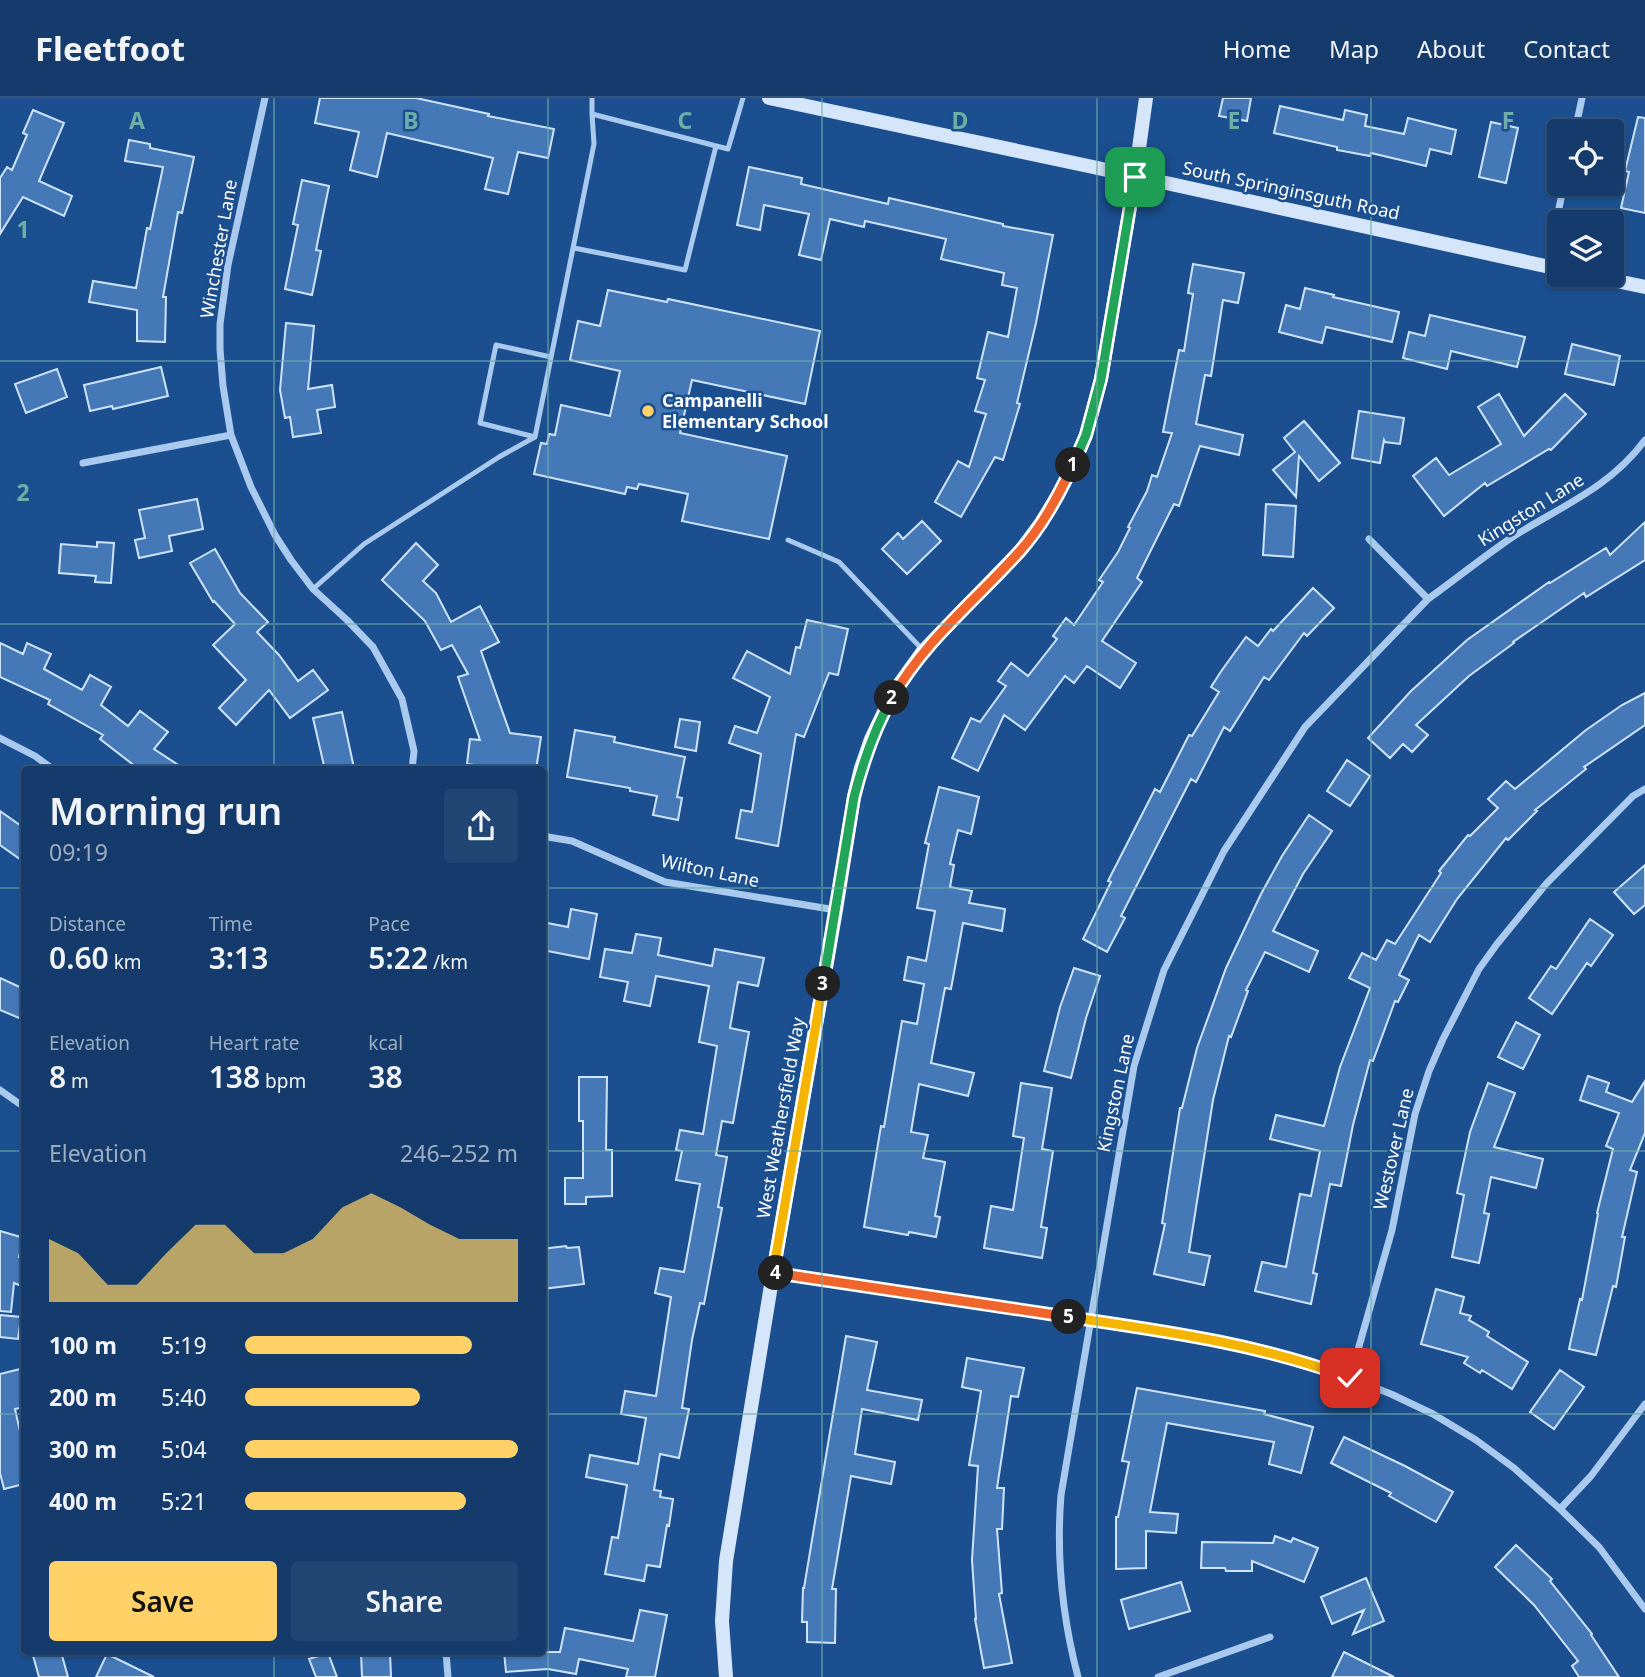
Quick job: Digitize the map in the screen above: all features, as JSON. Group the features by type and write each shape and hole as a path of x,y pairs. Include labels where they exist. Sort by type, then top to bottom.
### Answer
{"street":[{"name":"Winchester Lane","path":"265,98 228,265 220,324 223,386 231,435 263,513 291,560 313,589 373,647 402,699 414,751 412,766"},
{"name":"South Springinsguth Road","path":"769,98 1547,266"},
{"name":"West Weathersfield Way","path":"726,1677 722,1620 726,1560 861,768 871,739 900,683 923,651 1021,550 1047,514 1073,466 1086,435 1101,379 1146,98"},
{"path":"1578,119 1582,98"},
{"path":"1624,283 1645,288"},
{"path":"83,463 231,435"},
{"name":"Kingston Lane","path":"1078,1677 1062,1600 1058,1529 1061,1495 1134,1066 1164,970 1224,851 1305,727 1428,599 1512,538 1598,487 1645,440"},
{"path":"1369,540 1428,599"},
{"path":"0,738 49,766"},
{"name":"Westover Lane","path":"1350,1378 1392,1230 1415,1114 1429,1071 1461,1003 1497,943 1546,884 1633,796 1645,789"},
{"name":"Wilton Lane","path":"546,836 572,841 665,882 836,910"},
{"path":"1,1093 21,1105"},
{"path":"773,1273 1090,1320 1254,1348 1311,1363 1350,1378 1433,1414 1476,1440 1514,1468 1599,1547 1645,1609"},
{"path":"1560,1509 1591,1476 1645,1404"},
{"path":"1158,1677 1270,1637"},
{"path":"446,1655 448,1677"}],"lane":[{"path":"535,438 594,144 592,98"},
{"path":"592,114 728,149 743,98"},
{"path":"574,248 685,270 716,146"},
{"path":"535,438 480,423 496,345 551,357"},
{"path":"313,589 364,544 499,457 535,438"},
{"path":"788,540 839,562 923,651"}],"building":[{"path":"320,98 416,98 554,129 548,158 518,152 508,194 485,189 493,158 387,133 377,177 350,170 359,132 315,123"},
{"path":"1223,98 1251,98 1247,121 1219,116"},
{"path":"1280,106 1343,120 1345,110 1367,115 1365,126 1404,134 1408,118 1456,130 1451,154 1430,149 1426,166 1371,153 1370,156 1337,150 1337,147 1274,133"},
{"path":"33,110 64,123 39,181 72,196 64,216 23,197 0,234 0,178 7,167 12,170 27,135 23,133"},
{"path":"1638,117 1645,118 1645,213 1621,208 1629,172 1625,171"},
{"path":"1491,122 1518,128 1506,183 1479,177"},
{"path":"129,140 150,144 150,148 194,157 182,213 178,212 163,297 166,297 165,342 137,341 137,310 89,302 93,281 136,288 147,228 150,229 163,167 125,161"},
{"path":"749,167 802,178 801,184 888,204 889,198 1003,226 1053,235 1017,403 1020,404 1003,460 995,457 961,517 935,502 958,461 969,467 986,414 975,411 985,380 977,378 988,332 1008,337 1017,288 1002,285 1004,273 941,259 946,239 865,221 864,227 830,219 821,260 799,255 809,214 764,205 760,230 737,225"},
{"path":"302,180 329,186 316,250 321,251 312,295 285,289 298,225 293,224"},
{"path":"1193,264 1244,273 1238,303 1223,300 1211,376 1205,375 1196,424 1243,435 1239,455 1200,446 1179,506 1174,504 1137,578 1142,582 1102,641 1136,663 1120,688 1087,666 1074,683 1065,676 1025,730 1004,715 978,771 952,758 971,718 980,722 1006,686 998,681 1011,663 1028,676 1057,639 1053,636 1066,618 1074,625 1103,582 1099,580 1118,552 1152,475 1157,477 1172,433 1163,432 1179,350 1184,351 1193,294 1188,293"},
{"path":"1305,288 1399,312 1392,342 1326,327 1322,343 1279,332 1286,305 1300,309"},
{"name":"Campanelli Elementary School","path":"608,290 667,302 668,299 820,331 805,404 692,380 680,433 787,456 769,539 682,521 688,494 639,484 637,489 627,487 625,494 534,474 541,443 547,444 549,434 555,435 561,405 610,416 620,371 570,360 578,321 600,326"},
{"path":"1430,315 1525,337 1517,367 1451,351 1447,369 1403,358 1409,332 1425,336"},
{"path":"286,323 314,326 308,389 332,385 335,407 317,410 321,433 293,437 290,417 285,418 280,390"},
{"path":"1572,344 1620,356 1614,385 1565,374"},
{"path":"161,367 168,396 113,409 112,406 90,411 84,385"},
{"path":"57,369 67,397 26,413 15,384"},
{"path":"1499,394 1524,436 1565,394 1586,414 1551,450 1487,486 1485,483 1444,516 1413,476 1436,458 1449,475 1501,444 1478,407"},
{"path":"1359,411 1404,418 1400,444 1384,440 1380,463 1352,458"},
{"path":"1304,421 1340,463 1319,481 1299,456 1296,497 1273,470 1295,452 1284,438"},
{"path":"197,499 203,529 169,536 172,551 139,558 135,540 145,538 139,510"},
{"path":"1266,504 1296,506 1293,557 1263,555"},
{"path":"922,521 941,541 907,574 882,549 898,533 903,539"},
{"path":"1645,522 1645,560 1586,597 1584,593 1469,676 1416,725 1428,735 1412,752 1403,744 1390,758 1368,738 1411,691 1467,640 1549,582 1606,548 1610,555"},
{"path":"97,542 114,543 111,583 95,582 96,576 59,573 61,544 97,547"},
{"path":"416,543 438,565 423,581 436,593 451,622 480,606 499,642 481,651 510,733 541,737 537,766 467,764 470,739 480,740 458,677 468,674 452,645 441,650 425,621 382,580"},
{"path":"215,549 240,593 268,622 257,632 279,655 298,681 313,670 328,690 290,718 269,690 236,725 219,708 246,680 213,645 235,624 213,602 190,563"},
{"path":"1313,588 1334,608 1307,636 1304,633 1269,680 1264,677 1230,731 1224,727 1196,782 1191,779 1121,916 1125,918 1107,952 1083,939 1111,882 1108,881 1155,789 1160,792 1189,735 1192,736 1219,692 1211,687 1222,670 1246,637 1258,646 1271,629 1273,631"},
{"path":"807,620 848,629 838,675 829,673 804,737 796,734 778,846 736,838 741,810 752,812 761,754 729,743 735,726 757,733 770,697 733,678 747,651 790,674 796,647 800,648"},
{"path":"0,643 23,654 27,643 51,654 44,669 82,690 90,675 111,687 101,705 128,726 140,711 168,732 154,749 180,766 135,766 100,739 103,735 48,704 50,700 0,677"},
{"path":"1645,693 1645,725 1584,767 1586,769 1535,810 1537,811 1508,840 1506,838 1457,899 1430,942 1419,935 1399,975 1409,980 1398,1002 1395,1001 1373,1061 1370,1060 1341,1186 1330,1184 1313,1273 1317,1274 1311,1304 1255,1291 1262,1262 1286,1267 1300,1194 1311,1196 1320,1151 1270,1139 1276,1115 1324,1126 1340,1067 1370,988 1349,978 1362,953 1376,960 1387,940 1395,944 1441,873 1439,871 1468,835 1498,808 1488,799 1506,781 1515,789 1586,730"},
{"path":"342,712 354,766 324,766 313,718"},
{"path":"680,719 700,722 696,751 675,747"},
{"path":"575,730 615,737 614,742 685,757 677,797 682,798 678,820 653,815 657,796 630,791 630,788 567,777"},
{"path":"1347,760 1370,776 1350,806 1327,791"},
{"path":"939,787 979,797 971,834 958,830 950,864 954,865 950,887 972,891 969,903 1005,909 1002,931 963,923 951,989 945,988 931,1063 974,1073 968,1096 919,1084 911,1132 928,1135 923,1158 945,1162 935,1216 940,1217 936,1237 864,1227 902,1021 917,1024 924,984 904,980 908,957 926,961 935,911 917,908 929,844 925,843"},
{"path":"0,811 21,826 21,860 0,845"},
{"path":"1309,815 1332,831 1303,874 1273,931 1318,951 1309,972 1265,952 1246,990 1248,991 1231,1037 1229,1036 1213,1100 1189,1252 1210,1256 1204,1285 1154,1274 1165,1224 1162,1223 1180,1108 1197,1048 1226,968 1261,894"},
{"path":"1645,865 1645,905 1634,914 1614,892"},
{"path":"571,909 597,914 589,959 546,951 546,923 568,927"},
{"path":"1590,919 1613,935 1591,966 1587,963 1552,1014 1529,998 1551,966 1556,969"},
{"path":"636,934 661,938 658,955 712,966 715,949 764,958 758,986 738,982 730,1028 749,1032 733,1123 722,1121 716,1155 727,1157 718,1207 722,1208 704,1304 700,1303 692,1340 682,1408 689,1409 679,1458 660,1454 654,1490 661,1491 660,1497 673,1499 669,1526 667,1525 660,1567 647,1565 644,1581 605,1574 612,1537 618,1538 627,1485 586,1477 590,1455 638,1464 646,1418 621,1414 625,1391 656,1396 671,1297 655,1293 660,1268 684,1272 700,1184 676,1180 682,1151 676,1150 680,1130 703,1134 717,1046 699,1042 709,986 656,976 650,1006 624,1001 628,982 600,977 605,949 632,953"},
{"path":"1074,968 1100,976 1071,1078 1044,1071 1060,1007"},
{"path":"0,978 21,988 21,1019 0,1010"},
{"path":"1516,1022 1540,1035 1523,1069 1498,1057"},
{"path":"1588,1076 1609,1083 1606,1092 1632,1102 1645,1081 1645,1133 1630,1170 1637,1172 1622,1237 1625,1237 1616,1287 1613,1286 1596,1355 1569,1349 1580,1299 1582,1300 1597,1213 1613,1149 1606,1146 1619,1113 1580,1100"},
{"path":"579,1077 607,1077 606,1150 612,1150 612,1196 586,1197 586,1204 565,1204 565,1178 583,1178 583,1121 579,1121"},
{"path":"1021,1083 1052,1088 1042,1149 1053,1151 1041,1227 1047,1228 1042,1258 984,1248 991,1206 1013,1210 1024,1138 1013,1136"},
{"path":"1488,1083 1515,1093 1494,1147 1543,1159 1536,1188 1491,1177 1484,1213 1489,1214 1479,1263 1452,1257 1464,1195 1457,1193 1470,1132"},
{"path":"0,1231 21,1237 21,1286 14,1283 11,1312 0,1311"},
{"path":"579,1247 584,1284 546,1289 546,1248"},
{"path":"1436,1289 1464,1297 1460,1313 1471,1316 1469,1320 1489,1332 1487,1336 1528,1362 1512,1389 1482,1370 1480,1373 1464,1363 1468,1357 1421,1344"},
{"path":"0,1315 21,1317 18,1339 0,1337"},
{"path":"846,1336 877,1342 867,1390 922,1400 918,1420 862,1409 855,1454 895,1462 891,1484 851,1476 832,1589 836,1589 835,1643 807,1642 807,1622 802,1622 803,1588"},
{"path":"967,1358 1024,1368 1018,1397 1011,1396 997,1488 1004,1488 1002,1529 997,1529 1002,1593 999,1594 1012,1663 984,1668 975,1619 972,1560 978,1466 969,1465 981,1391 962,1387"},
{"path":"21,1369 21,1408 15,1409 21,1436 21,1485 4,1489 0,1473 0,1374"},
{"path":"1560,1370 1584,1387 1554,1429 1530,1412"},
{"path":"1137,1388 1265,1411 1264,1414 1313,1427 1301,1473 1269,1464 1274,1442 1167,1423 1150,1512 1178,1514 1176,1533 1146,1531 1146,1568 1116,1569 1116,1517 1129,1462 1122,1461"},
{"path":"1344,1437 1453,1492 1436,1522 1389,1496 1391,1493 1331,1463"},
{"path":"1275,1536 1291,1542 1293,1538 1318,1548 1304,1582 1252,1561 1252,1571 1201,1568 1202,1542 1273,1543"},
{"path":"1516,1545 1552,1579 1550,1581 1592,1634 1619,1677 1579,1677 1572,1666 1578,1661 1534,1605 1495,1567"},
{"path":"1366,1578 1384,1621 1353,1634 1364,1610 1332,1624 1321,1597"},
{"path":"1181,1582 1190,1611 1129,1629 1121,1600"},
{"path":"640,1610 667,1615 655,1677 626,1677 628,1669 579,1659 576,1674 548,1669 506,1672 504,1655 546,1655 546,1652 560,1652 565,1628 633,1641"},
{"path":"1344,1652 1394,1677 1332,1677"},
{"path":"33,1655 62,1655 68,1677 39,1677"},
{"path":"107,1655 109,1655 154,1677 96,1677"},
{"path":"329,1655 337,1677 316,1677 309,1659"},
{"path":"361,1655 390,1655 391,1677 362,1677"}],"place":[{"name":"Campanelli Elementary School","path":"648,411"}],"route":[{"path":"1135,177 1101,379 1086,435 1073,466 1041,523 1021,550 923,651 900,683 871,739 861,768 773,1273 1090,1320 1254,1348 1311,1363 1350,1378"}]}
